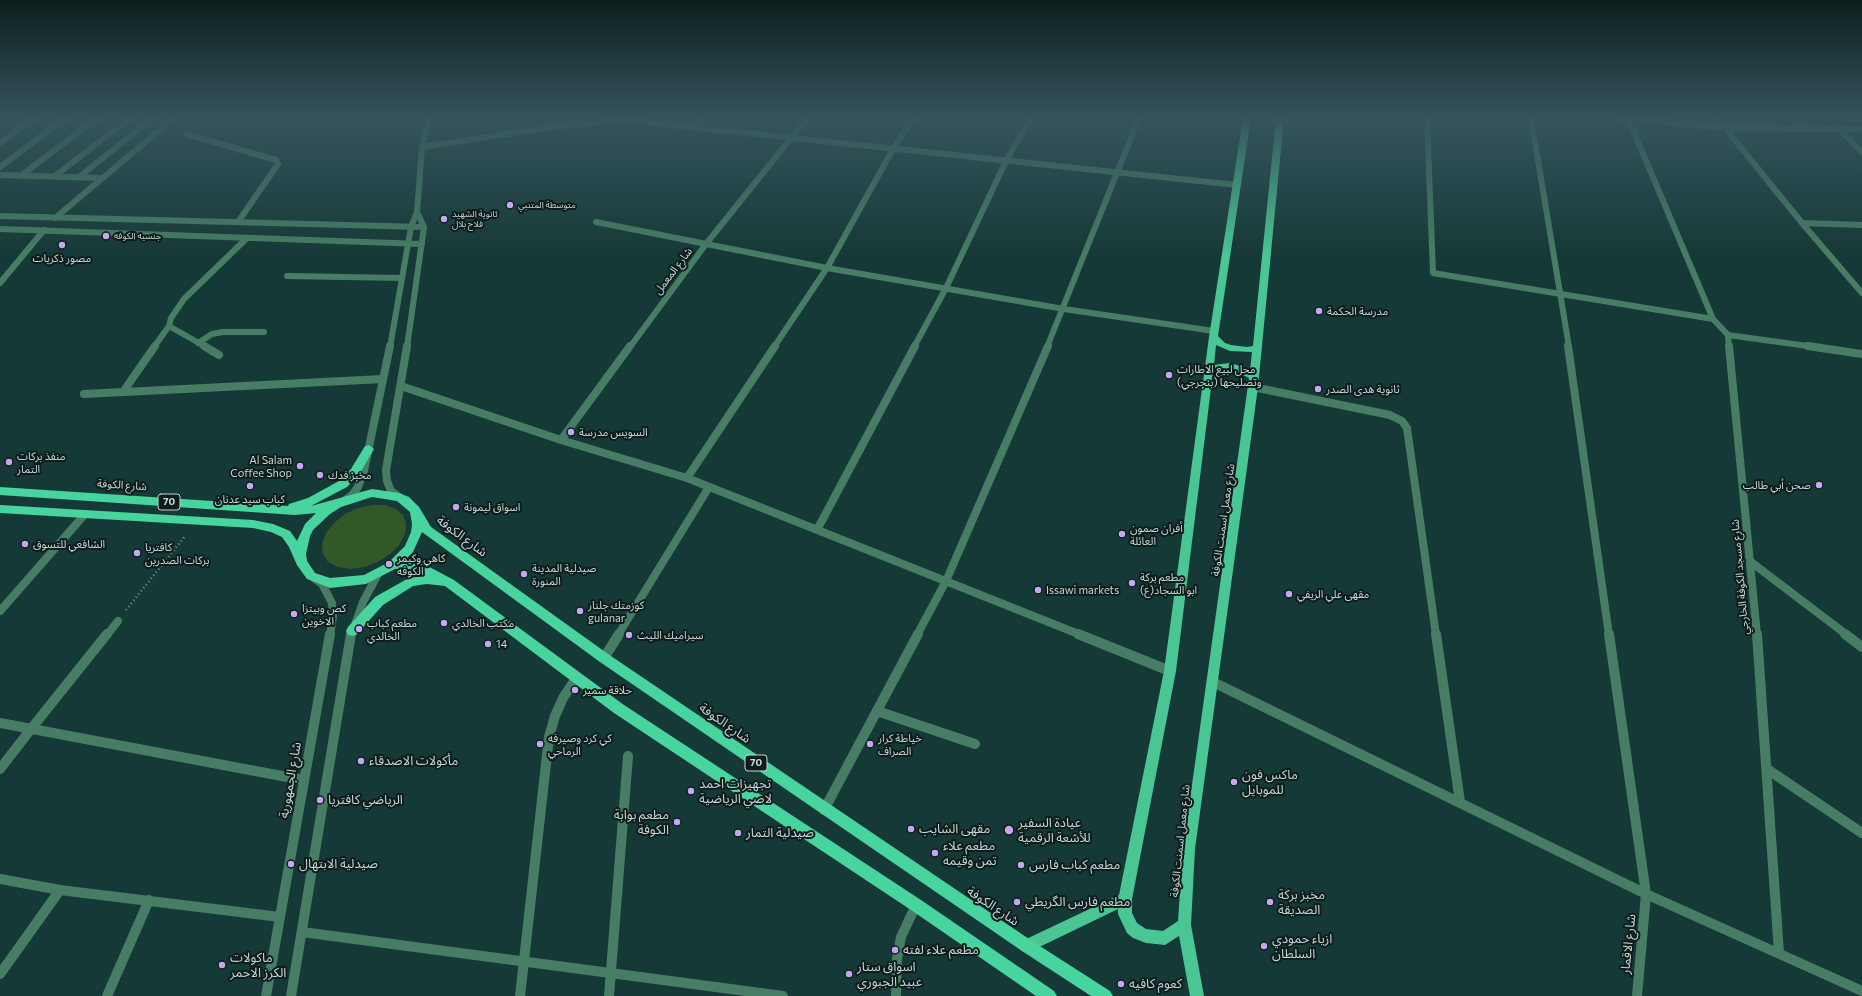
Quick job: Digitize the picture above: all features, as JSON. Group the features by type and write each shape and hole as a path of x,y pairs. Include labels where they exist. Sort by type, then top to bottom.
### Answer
{"highway":[{"path":"273,510 297,506 312,501 343,484 355,472 368,449"},
{"name":"شارع الكوفة","path":"0,491 273,510 312,510 340,503"},
{"name":"70","path":"301,562 300,554 304,536 317,518 340,503 372,493 399,497 411,505 417,516"},
{"name":"70","path":"0,509 198,520 253,524 273,528 286,534 294,545 301,562 312,576"},
{"path":"312,576 330,583 342,583 354,582 378,574 402,558 414,541 417,532 417,516"},
{"name":"شارع الكوفة","path":"417,516 427,530 436,537 604,658 824,810 1027,946 1105,996"},
{"path":"393,565 405,563 414,564 450,583 620,709 916,905 1049,996"},
{"path":"352,631 375,605 395,590 411,582 427,579 450,583"}],"main road":[{"path":"1184,925 1165,938 1146,936 1138,933 1132,928 1125,914 1125,898 1170,671 1208,370 1240,164"},
{"name":"شارع معمل اسمنت الكوفة","path":"1197,996 1184,925 1189,849 1254,382 1275,164"},
{"path":"1213,334 1222,345 1230,348 1247,350 1257,348"},
{"path":"1208,370 1221,366 1238,368 1254,382"},
{"path":"1027,946 1125,898"}],"street":[{"path":"22,175 36,164"},
{"path":"55,176 70,164"},
{"path":"79,177 95,164"},
{"path":"55,218 118,164"},
{"path":"238,222 278,164"},
{"path":"340,503 352,495 358,487 368,449 398,309 411,227 417,212 421,164"},
{"name":"شارع المعمل","path":"561,440 706,244 769,164"},
{"path":"687,478 827,268 884,164"},
{"path":"817,530 946,288 1004,164"},
{"path":"1038,164 1237,185"},
{"path":"824,810 946,581 1064,309 1121,164"},
{"path":"1429,164 1433,273 1713,319"},
{"name":"شارع الاقمار","path":"1539,164 1561,294 1646,894 1637,996"},
{"path":"1648,164 1713,319 1728,335 1862,354"},
{"path":"1755,164 1802,223 1862,292"},
{"path":"0,174 102,178"},
{"path":"399,497 391,491 387,481 386,470 401,386 422,244 424,227 417,212"},
{"path":"0,216 424,227"},
{"path":"596,222 827,268 1213,334"},
{"path":"1802,223 1862,225"},
{"path":"0,229 409,245 422,244"},
{"path":"0,283 44,230"},
{"path":"123,392 169,326 171,318 184,300 247,238"},
{"path":"287,276 402,278"},
{"path":"169,326 219,355"},
{"path":"198,342 212,334 223,332 264,332"},
{"name":"شارع مسجد الكوفة الخارجي","path":"1728,335 1751,562 1779,953"},
{"path":"84,394 383,378"},
{"path":"1254,382 1390,415 1402,421 1407,428 1460,802"},
{"path":"401,386 561,440 687,478 1170,671"},
{"path":"604,658 709,487"},
{"path":"0,611 85,514"},
{"path":"1751,562 1862,647"},
{"path":"291,996 352,631 363,602 378,574"},
{"name":"شارع الجمهورية","path":"266,996 333,617 332,603 328,594 322,584 312,576"},
{"path":"0,769 118,621"},
{"path":"520,996 549,737 555,716 563,698 577,677"},
{"path":"1213,682 1646,894 1862,990"},
{"path":"877,711 974,744"},
{"path":"0,723 303,780"},
{"path":"609,996 628,756"},
{"path":"1767,769 1862,832"},
{"path":"0,879 60,890 280,917"},
{"path":"0,974 60,890"},
{"path":"107,996 149,900"},
{"path":"896,996 897,959 901,937 916,905"},
{"path":"302,932 783,996"}],"path":[{"path":"118,621 198,520"}],"green space":[{"path":"372,505 385,505 396,509 403,515 406,524 405,534 399,545 390,554 378,562 364,567 350,569 338,567 328,562 323,554 322,544 326,533 334,523 345,514 358,508"}],"place":[{"name":"متوسطة المتنبي","path":"510,205"},
{"name":"ثانوية الشهيد فلاح بلال","path":"444,219"},
{"name":"جنسيه الكوفه","path":"106,236"},
{"name":"مصور ذكريات","path":"62,245"},
{"name":"مدرسة الحكمة","path":"1319,311"},
{"name":"محل لبيع الاطارات وتصليحها (بنجرجي)","path":"1169,375"},
{"name":"ثانوية هدى الصدر","path":"1318,389"},
{"name":"السويس مدرسة","path":"571,432"},
{"name":"منفذ بركات التمار","path":"9,462"},
{"name":"Al Salam Coffee Shop","path":"300,466"},
{"name":"مخبز فدك","path":"320,475"},
{"name":"صحن أبي طالب","path":"1819,485"},
{"name":"كباب سيد عدنان","path":"250,486"},
{"name":"اسواق ليمونة","path":"456,507"},
{"name":"أفران صمون العائلة","path":"1122,534"},
{"name":"الشافعي للتسوق","path":"25,544"},
{"name":"كافتريا بركات الصدرين","path":"137,553"},
{"name":"كاهي وكيمر الكوفه","path":"389,564"},
{"name":"صيدلية المدينة المنورة","path":"524,574"},
{"name":"مطعم بركة ابو السجاد(ع)","path":"1132,583"},
{"name":"Issawi markets","path":"1038,590"},
{"name":"مقهى علي الريفي","path":"1289,594"},
{"name":"كوزمتك جلنار gulanar","path":"580,611"},
{"name":"كص وبيتزا الاخوين","path":"294,614"},
{"name":"مكتب الخالدي","path":"444,623"},
{"name":"مطعم كباب الخالدي","path":"359,629"},
{"name":"سيراميك الليث","path":"629,635"},
{"name":"14","path":"488,644"},
{"name":"حلاقة سمير","path":"575,690"},
{"name":"كي كرد وصيرفه الرماحي","path":"540,744"},
{"name":"خياطة كرار الصراف","path":"870,744"},
{"name":"مأكولات الاصدقاء","path":"361,761"},
{"name":"ماكس فون للموبايل","path":"1234,782"},
{"name":"تجهيزات احمد لاصي الرياضية","path":"691,791"},
{"name":"الرياضي كافتريا","path":"320,800"},
{"name":"مطعم بوابة الكوفة","path":"677,822"},
{"name":"مقهى الشايب","path":"911,829"},
{"name":"عيادة السفير للأشعة الرقمية","path":"1009,830"},
{"name":"صيدلية التمار","path":"738,833"},
{"name":"مطعم علاء تمن وقيمه","path":"935,853"},
{"name":"صيدلية الابتهال","path":"291,864"},
{"name":"مطعم كباب فارس","path":"1021,865"},
{"name":"مطعم فارس الگريطي","path":"1017,902"},
{"name":"مخبز بركة الصديقة","path":"1270,902"},
{"name":"ازياء حمودي السلطان","path":"1264,946"},
{"name":"مطعم علاء لفته","path":"895,950"},
{"name":"ماكولات الكرز الاحمر","path":"222,965"},
{"name":"اسواق ستار عبيد الجبوري","path":"849,974"},
{"name":"كعوم كافيه","path":"1121,984"}]}
